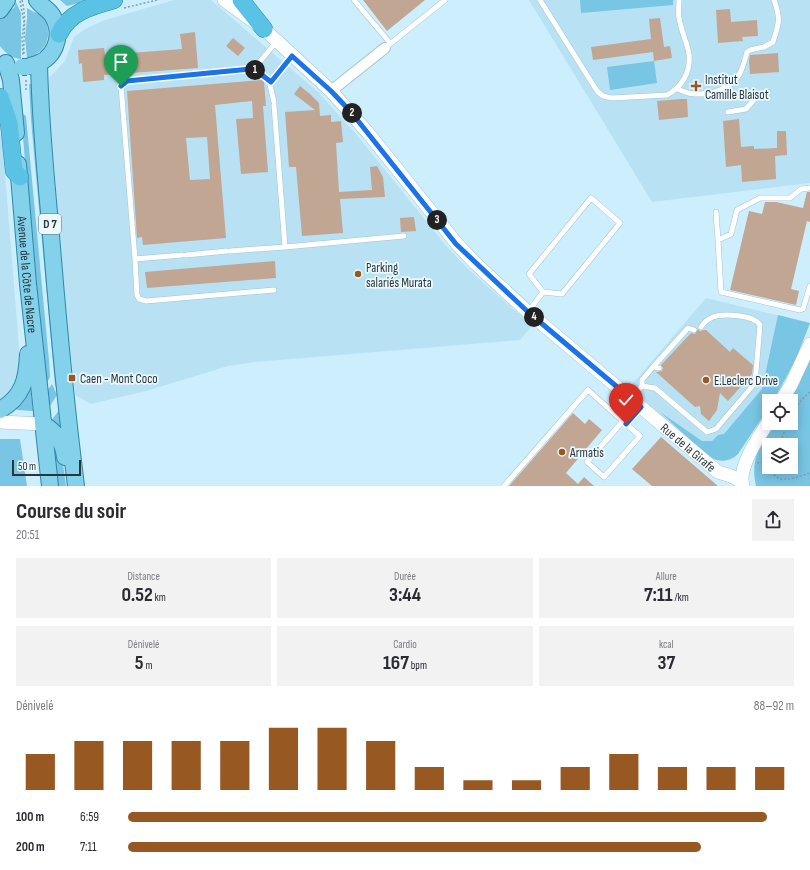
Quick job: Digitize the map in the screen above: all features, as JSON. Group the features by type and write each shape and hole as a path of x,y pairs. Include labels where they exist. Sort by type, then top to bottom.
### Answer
{"highway":[{"path":"59,34 69,19 79,12 92,6 114,0"},
{"path":"241,0 264,29"},
{"path":"0,96 9,123 14,171 20,177"}],"main road":[{"path":"0,10 7,0"},
{"path":"27,62 43,60 53,51 58,41 59,34 53,16 46,8 30,4"},
{"name":"Avenue de la Côte de Nacre","path":"50,486 42,424 28,284 11,80 3,61 27,62 45,161 64,384 76,486"},
{"path":"0,410 9,405 17,397 23,387 27,370 28,284"},
{"path":"64,384 58,404 42,424 57,435 63,444 70,486"}],"street":[{"name":"Rue de la Girafe","path":"224,0 264,29 331,91 369,134 456,244 528,312 718,472 731,476 742,484"},
{"path":"331,91 387,46"},
{"path":"785,394 810,344"},
{"path":"0,422 42,424"},
{"path":"742,484 744,466 763,430"}],"lane":[{"path":"354,0 387,46 445,0"},
{"path":"540,0 597,91 603,96 612,98 668,95 677,89 683,82 688,69 689,55 678,17 679,0"},
{"path":"677,89 694,95 719,91 731,84 739,76 747,52 764,47 773,42 778,27 779,14 774,0"},
{"path":"253,70 277,41"},
{"path":"285,247 274,104 270,85 292,56"},
{"path":"271,82 257,71 250,69 127,81 121,86 137,295 139,299 146,301 274,290"},
{"path":"728,112 746,109 758,96 768,92"},
{"path":"718,240 732,234 737,210 760,198 790,198 801,189 810,188"},
{"path":"591,198 620,223 562,294 543,292 529,274 591,198"},
{"path":"716,212 721,292 800,310 803,309 810,285"},
{"path":"135,259 404,236"},
{"path":"528,312 543,292"},
{"path":"642,386 655,388 707,432 716,429 755,383 760,325 758,321 750,317 720,316 710,318 701,326"},
{"path":"504,486 588,390 624,422 640,436 604,477 587,462 624,422 636,403 642,386 642,380 656,367 688,328 694,330"}],"path":[{"path":"21,0 30,4 23,38 27,62"},
{"path":"21,0 24,22 22,38 27,62"},
{"path":"798,404 810,391"},
{"path":"756,463 762,462"},
{"path":"773,474 779,480 791,479 810,473"}],"shaded area":[{"path":"60,0 91,0 67,6"},
{"path":"174,0 211,0 318,92 356,134 448,248 467,268 532,326 520,340 255,362 228,366 146,391 91,404 75,395 66,309 48,94 49,78 65,61 74,37 85,29 105,20"},
{"name":"Institut Camille Blaisot","path":"529,0 810,0 810,183 652,202"},
{"path":"580,0 673,0 673,5 581,13"},
{"path":"16,2 21,13 21,59 9,55 0,46 0,19 7,11 14,8"},
{"path":"27,8 42,15 48,28 48,35 47,41 40,52 27,58 25,38"},
{"path":"654,61 657,83 610,90 607,67"},
{"path":"29,84 34,84 57,390 55,385"},
{"path":"21,113 26,116 49,361 50,377 44,388"},
{"path":"0,133 3,149 20,359 18,384 0,404"},
{"path":"706,298 810,323 790,372 777,394 762,394 762,419 734,458 725,461 715,460 629,388"},
{"path":"778,315 810,323 796,359 777,394 762,394 762,418 738,454 734,457 723,461 708,456 660,412 702,441 712,441 718,435 724,434 762,389"},
{"path":"810,359 810,486 756,486 754,476 755,460 762,443 762,474 798,474 798,438 764,438 769,430 798,430 798,394 792,394"},
{"path":"52,384 57,395 48,409 44,395"},
{"path":"30,385 33,411 17,410 15,407"},
{"path":"62,406 65,428 57,429 51,421"},
{"path":"0,439 20,439 27,486 0,486"},
{"path":"49,439 61,449 66,486 55,486"}],"building":[{"path":"363,0 425,0 387,31"},
{"path":"730,9 731,22 757,20 758,36 742,37 743,41 718,43 716,10"},
{"path":"660,18 664,47 670,46 672,58 654,61 653,52 593,60 591,47 651,39 649,19"},
{"path":"195,32 198,68 104,75 104,80 83,82 82,63 79,64 78,50 104,48 105,55 182,49 180,34"},
{"path":"233,38 245,48 238,56 226,46"},
{"path":"778,53 779,72 750,74 750,55"},
{"path":"262,80 264,82 266,106 263,106 268,172 241,174 236,119 253,118 252,101 215,105 226,238 143,245 142,237 137,238 127,91","holes":["207,137 210,179 190,180 186,138"]},
{"path":"300,86 319,103 320,116 331,115 331,122 341,121 343,142 336,143 339,192 372,190 370,167 377,166 383,177 385,197 340,199 343,233 302,236 296,167 289,167 285,112 315,110 294,94"},
{"path":"687,99 688,117 659,120 657,101"},
{"path":"739,119 741,147 754,146 754,149 777,148 777,131 786,131 787,155 775,156 776,179 742,182 741,165 726,167 723,121"},
{"path":"807,192 810,192 810,222 807,221 791,289 799,291 796,305 730,290 749,211 762,214 765,202 776,202 803,208"},
{"path":"414,217 416,231 401,232 400,218"},
{"path":"275,261 276,278 147,288 145,272"},
{"name":"E.Leclerc Drive","path":"698,329 700,331 706,330 730,352 733,348 753,365 752,374 728,401 720,393 717,410 709,421 701,414 700,406 695,407 656,372 662,371 663,368 661,365 691,333 695,334"},
{"name":"Armatis","path":"573,413 585,424 589,419 602,430 566,473 578,484 584,477 594,486 509,486"},
{"path":"661,437 718,486 652,486 632,469"}],"place":[{"name":"Institut Camille Blaisot","path":"696,86"},
{"name":"Parking salariés Murata","path":"358,274"},
{"name":"Caen - Mont Coco","path":"72,378"},
{"name":"E.Leclerc Drive","path":"706,380"},
{"name":"Armatis","path":"562,452"}],"route":[{"path":"121,86 127,81 250,69 257,71 271,82 292,56 331,91 351,112 456,244 528,312 641,407 626,424"}]}
